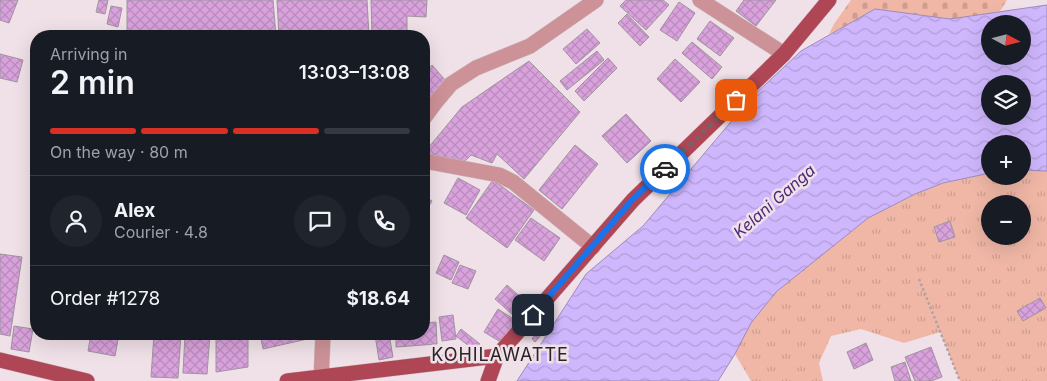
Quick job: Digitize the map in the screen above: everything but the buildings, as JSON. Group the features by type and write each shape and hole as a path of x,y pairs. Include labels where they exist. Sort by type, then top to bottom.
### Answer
{"main road":[{"path":"488,381 497,356 632,200 784,54 829,0"},
{"path":"287,381 321,379 497,356"},
{"path":"0,360 87,381"}],"street":[{"path":"430,110 451,84 476,68 530,46 596,0"},
{"path":"700,0 784,54"},
{"path":"430,162 498,175 513,182 593,247"},
{"path":"321,379 323,340"}],"path":[{"path":"919,278 960,381"}],"green space":[{"path":"851,0 1007,0 1000,11 953,23 877,15 829,34"},
{"path":"1031,170 1047,171 1047,381 960,381 940,332 904,343 861,329 831,336 819,363 823,381 751,381 735,354 751,323 776,292 868,217 915,194 943,183 981,175 981,185 1031,185"}],"water":[{"name":"Kelani Ganga","path":"1047,5 1047,171 1031,170 1031,135 981,135 981,175 943,183 915,194 868,218 776,292 751,323 718,381 517,381 586,274 643,226 751,98 801,51 875,9 950,19"}],"way so far":[{"path":"665,169 736,100"}],"district":[{"name":"KOHILAWATTE","path":"500,355"}],"route":[{"path":"533,315 632,200 665,169"}]}
